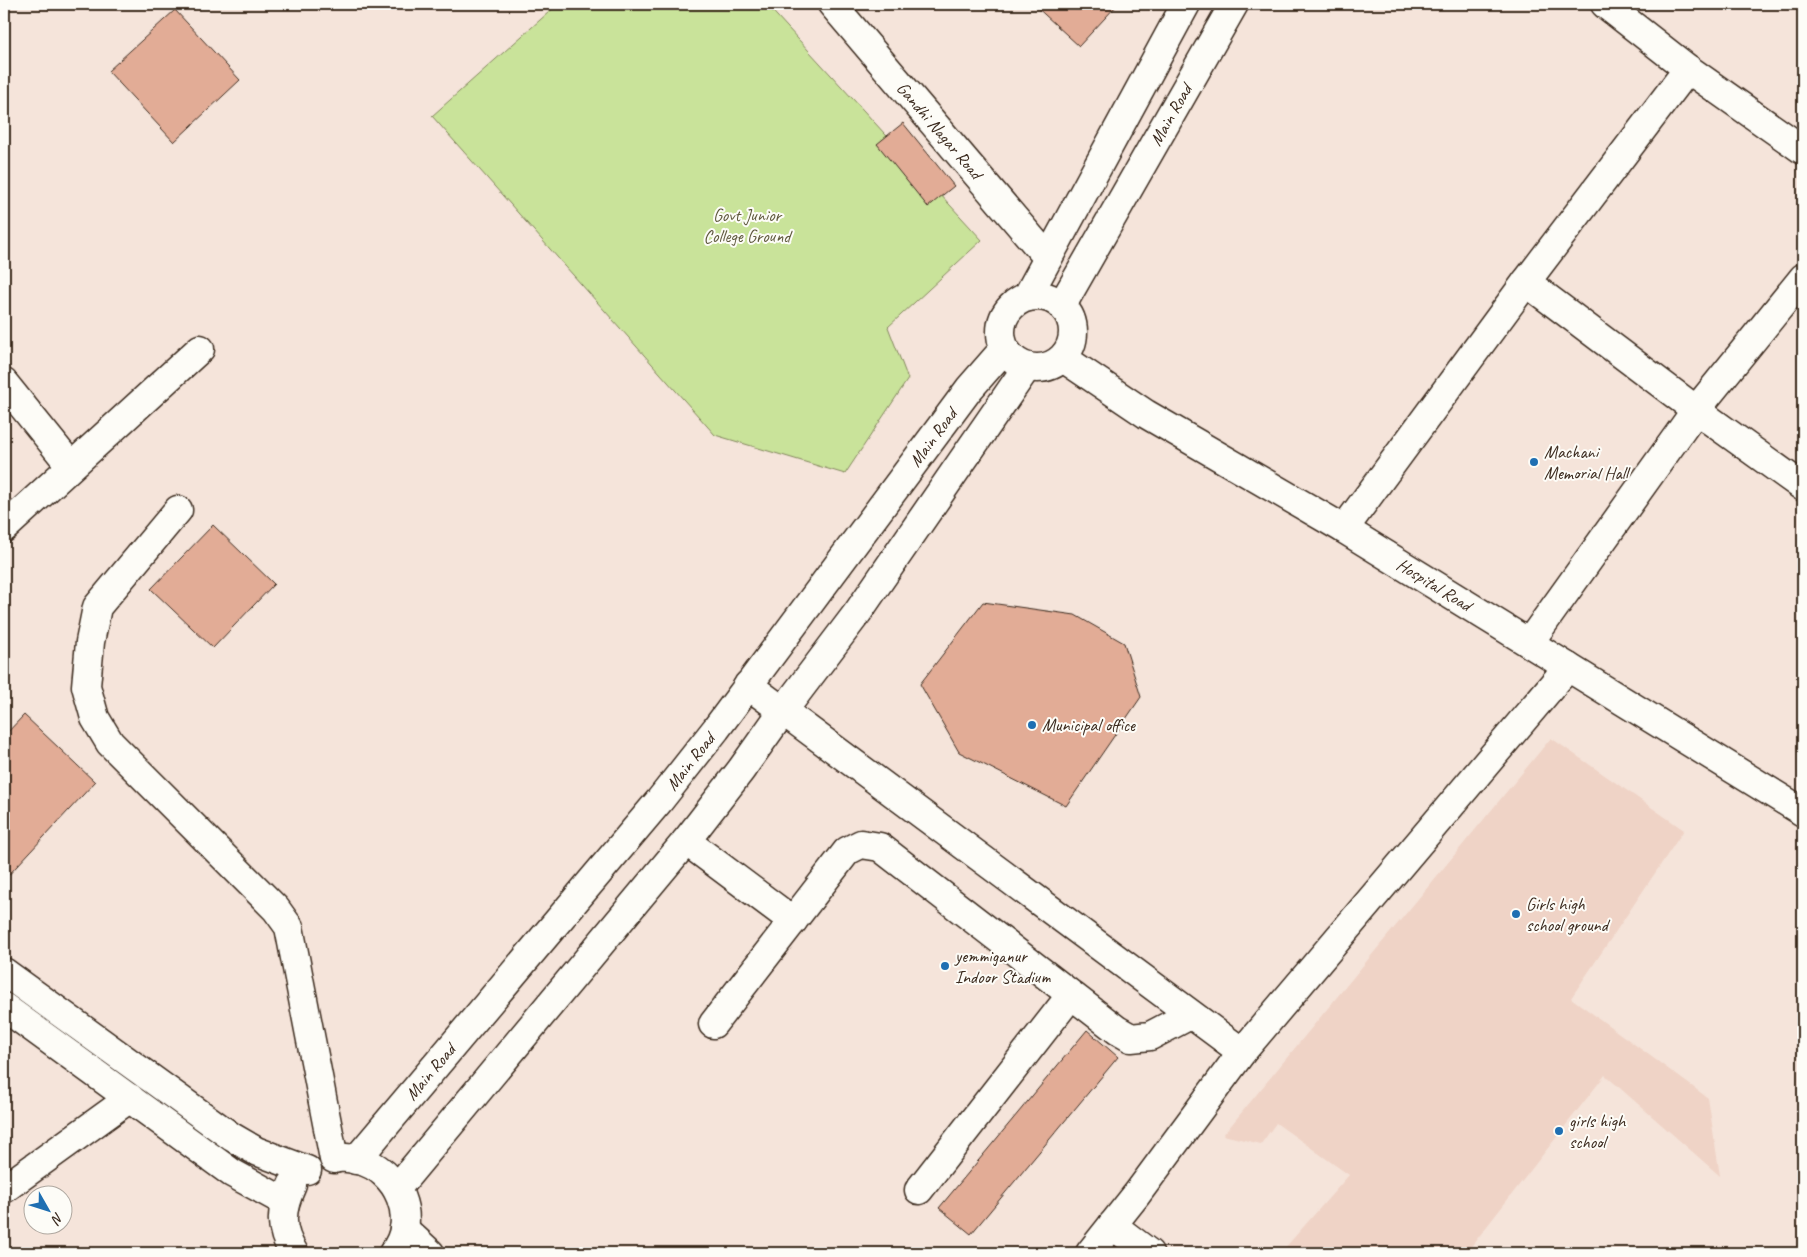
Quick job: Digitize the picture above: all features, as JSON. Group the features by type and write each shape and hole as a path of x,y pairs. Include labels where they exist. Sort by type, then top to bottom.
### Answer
{"street":[{"name":"Gandhi Nagar Road","path":"832,4 1048,258"},
{"path":"1027,297 1186,4"},
{"name":"Main Road","path":"1062,305 1234,4"},
{"path":"1605,4 1688,69 1803,150"},
{"path":"1344,529 1526,282 1688,69"},
{"path":"1529,643 1696,410 1803,278"},
{"path":"1526,282 1696,410 1803,487"},
{"path":"1039,296 1051,299 1062,305 1069,314 1073,326 1070,348 1064,358 1055,365 1043,368 1027,367 1012,359 1004,349 1001,324 1006,313 1015,303 1027,297 1039,296"},
{"path":"4,528 200,349"},
{"name":"Main Road","path":"345,1159 660,800 969,389 1004,349"},
{"name":"Hospital Road","path":"1064,358 1146,414 1344,529 1803,812"},
{"path":"397,1188 686,841 741,770 858,612 1027,367"},
{"path":"4,383 71,466"},
{"path":"178,510 97,607 90,642 86,686 95,718 110,743 276,909 289,927 345,1159"},
{"path":"1090,1253 1242,1052 1568,667"},
{"path":"748,685 1242,1052"},
{"path":"686,841 793,921"},
{"path":"713,1024 847,851 861,844 880,847 1071,995 1117,1030 1131,1038 1150,1036 1190,1015"},
{"path":"4,972 232,1137 256,1151 306,1170"},
{"path":"919,1190 1071,995"},
{"path":"4,1007 232,1173 285,1202"},
{"path":"4,1189 130,1098"},
{"path":"294,1253 286,1240 282,1221 285,1202 293,1184 306,1170 319,1163 345,1159 366,1162 384,1172 397,1188 404,1208 398,1241 430,1253"},
{"path":"1112,1225 1149,1253"}],"shaded area":[{"name":"Girls high school ground","path":"1551,738 1684,830 1571,998 1708,1098 1720,1176 1605,1075 1466,1253 1288,1253 1284,1249 1349,1175 1276,1123 1261,1144 1223,1135"}],"green space":[{"name":"Govt Junior College Ground","path":"558,4 766,4 982,240 888,327 908,379 845,474 715,435 432,116"}],"building":[{"path":"1033,4 1118,4 1079,46"},
{"path":"175,10 240,80 174,142 108,71"},
{"path":"903,123 954,186 928,207 877,144"},
{"path":"213,525 274,584 213,648 151,589"},
{"name":"Municipal office","path":"983,602 1075,615 1124,643 1141,697 1066,806 959,752 920,684"},
{"path":"24,715 95,782 4,880 4,736"},
{"path":"1087,1030 1118,1057 971,1234 939,1208"}],"place":[{"name":"Machani Memorial Hall","path":"1534,462"},
{"name":"Municipal office","path":"1032,725"},
{"name":"Girls high school ground","path":"1516,914"},
{"name":"yemmiganur Indoor Stadium","path":"945,966"},
{"name":"girls high school","path":"1559,1131"}]}
